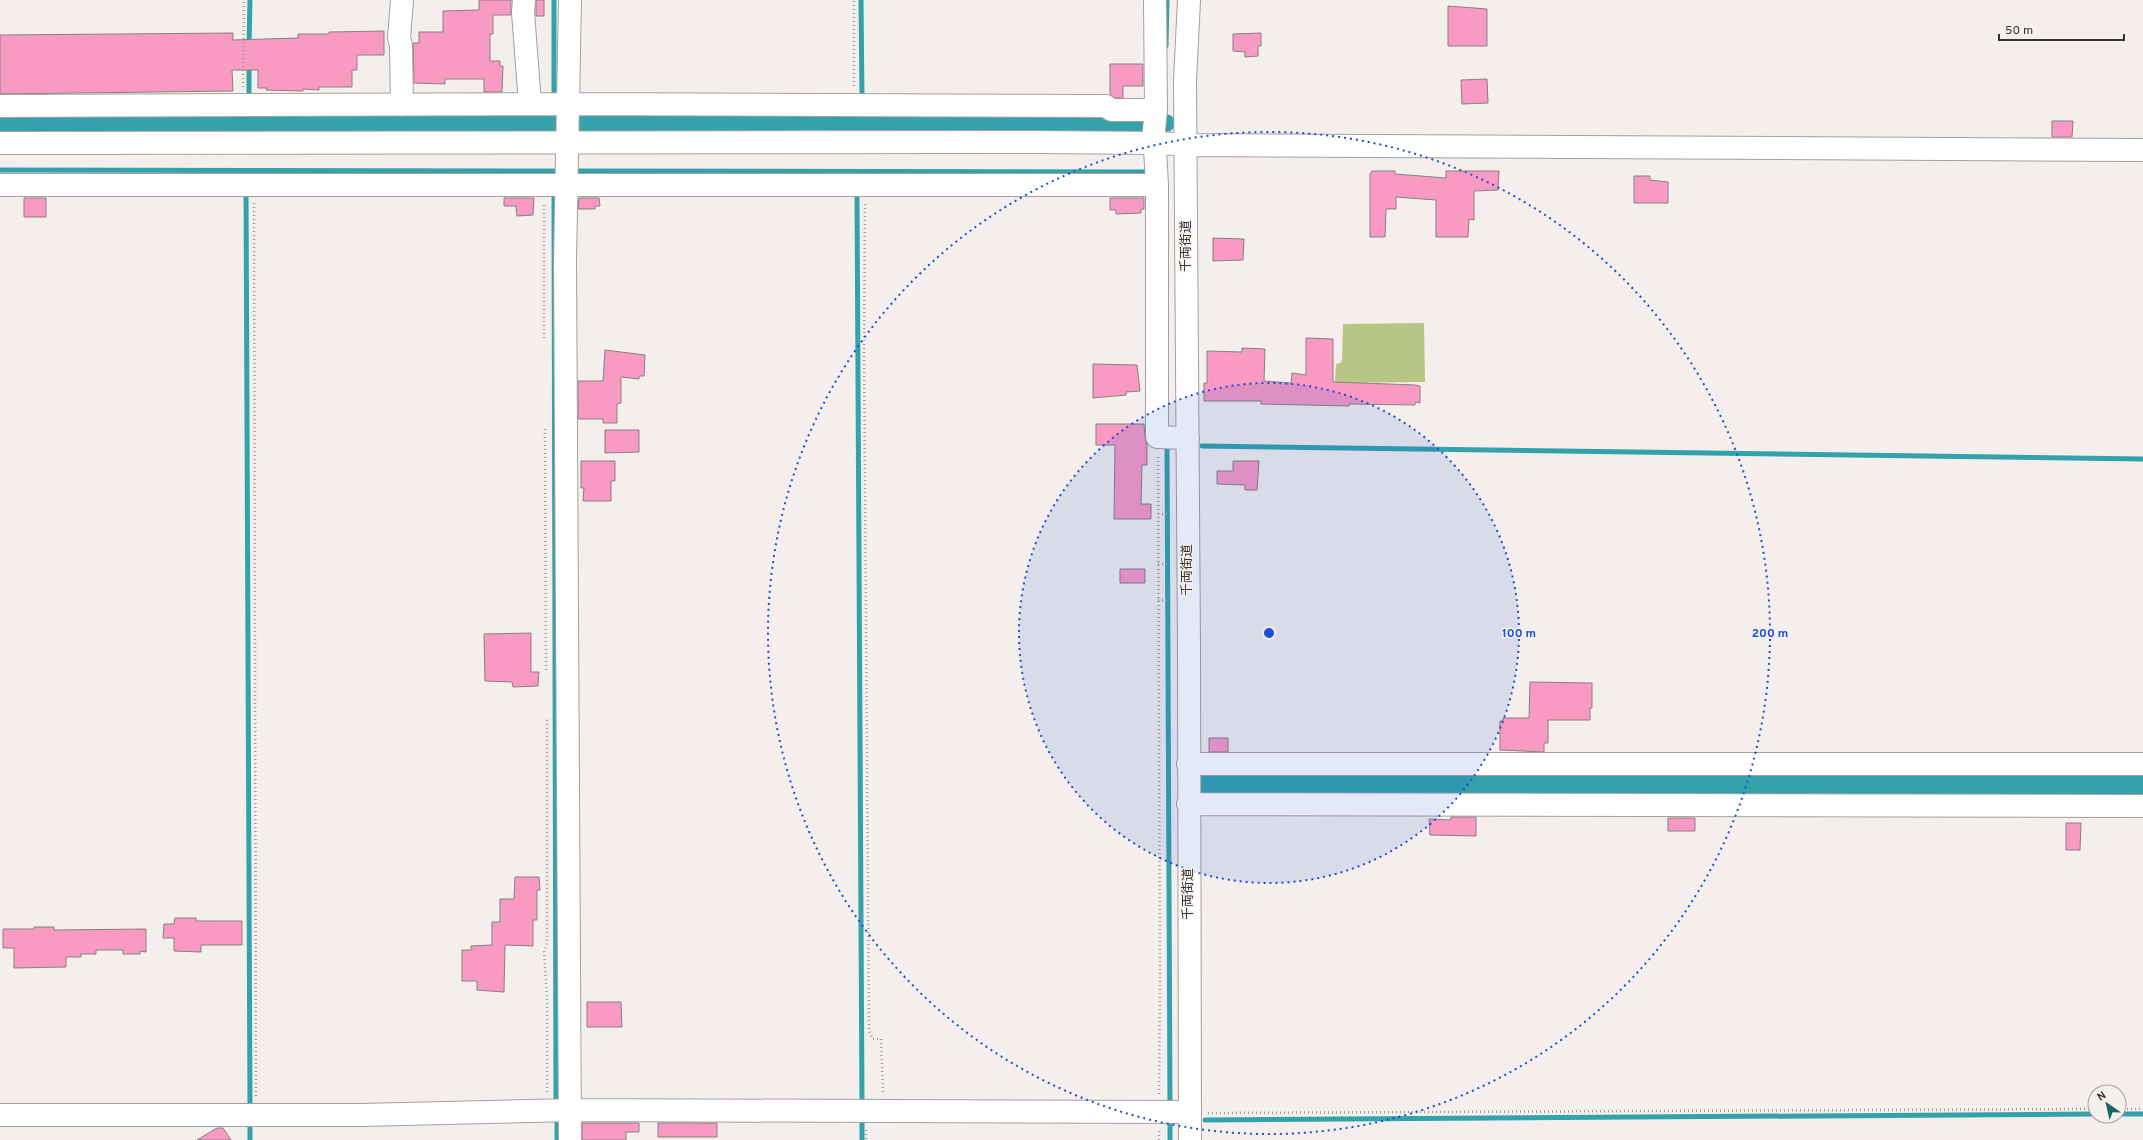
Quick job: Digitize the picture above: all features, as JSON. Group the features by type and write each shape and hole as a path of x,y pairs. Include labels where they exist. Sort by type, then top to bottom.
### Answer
{"street":[{"path":"402,0 399,38 401,45 402,105"},
{"path":"524,0 523,12 530,104 562,157"},
{"path":"570,0 562,157 565,276 557,1110 570,1140"},
{"path":"1155,0 1155,125 1157,184 1170,437"},
{"name":"千両街道","path":"1189,0 1185,81 1185,145 1170,437 1188,764 1188,804 1171,1112 1190,1140"},
{"path":"0,106 530,104"},
{"path":"562,157 853,105 1106,106 1111,110 1155,125 1185,145 2143,150"},
{"path":"0,185 249,184 562,157 1155,125"},
{"path":"0,143 562,157 865,184 1157,184"},
{"path":"1188,764 2143,764"},
{"path":"1188,804 2143,806"},
{"path":"0,1115 360,1115 557,1110 1171,1112"}],"path":[{"path":"243,106 244,0"},
{"path":"853,105 854,0"},
{"path":"544,346 562,157"},
{"path":"249,184 253,301 252,1115"},
{"path":"865,184 864,396 869,1031 873,1039 881,1039 884,1110"},
{"path":"545,423 546,672"},
{"path":"1170,437 1159,514 1159,564 1160,967 1171,1112 1229,1114 2087,1109"},
{"path":"547,710 547,943 544,951 557,1110"},
{"path":"544,951 549,952"},
{"path":"2127,1109 2143,1109"}],"green space":[{"path":"1424,323 1425,382 1335,383 1336,364 1340,363 1342,360 1343,324"}],"building":[{"path":"479,0 511,0 511,15 493,15 493,34 490,34 490,61 500,61 500,66 503,66 502,92 484,92 484,79 445,79 445,84 414,83 413,43 419,43 419,32 443,32 443,11 479,10"},
{"path":"536,0 544,0 544,16 536,16"},
{"path":"1448,6 1487,9 1487,46 1448,46"},
{"path":"384,31 384,55 357,55 357,70 352,70 352,87 319,87 319,90 303,89 303,91 266,90 267,88 258,88 258,70 232,70 233,91 0,94 0,35 233,33 233,40 298,38 298,34 329,34 329,32"},
{"path":"1261,33 1261,46 1258,46 1258,56 1245,57 1245,52 1233,51 1233,34"},
{"path":"1110,64 1143,64 1143,86 1123,86 1123,98 1115,98 1110,95"},
{"path":"1487,79 1488,103 1462,104 1461,80"},
{"path":"2052,121 2073,121 2072,137 2052,137"},
{"path":"1372,171 1395,171 1395,174 1446,178 1446,171 1499,171 1498,190 1474,191 1474,220 1469,219 1468,237 1436,237 1436,200 1396,197 1396,209 1386,209 1385,237 1370,237 1370,174"},
{"path":"1634,176 1650,176 1650,180 1668,182 1668,203 1634,203"},
{"path":"24,198 46,198 46,217 24,217"},
{"path":"504,198 534,198 533,215 517,216 516,206 504,206"},
{"path":"579,198 599,198 600,206 595,206 595,209 578,209"},
{"path":"1110,198 1144,198 1144,209 1141,209 1141,213 1116,214 1116,210 1110,210"},
{"path":"1213,238 1244,239 1243,260 1213,261"},
{"path":"1306,338 1333,339 1333,382 1420,386 1420,403 1415,402 1415,405 1349,404 1349,406 1261,404 1261,401 1204,401 1204,383 1207,383 1207,351 1242,352 1242,348 1265,349 1264,381 1291,383 1292,373 1306,375"},
{"path":"605,350 645,355 644,376 639,376 639,379 621,377 621,403 617,404 617,423 603,423 603,419 578,419 578,381 603,381"},
{"path":"1093,364 1137,365 1140,391 1126,392 1126,395 1093,398"},
{"path":"1096,424 1144,424 1147,445 1147,465 1142,465 1141,504 1151,504 1151,519 1114,519 1115,445 1096,445"},
{"path":"605,430 639,430 639,452 605,453"},
{"path":"581,461 615,461 615,481 611,481 611,501 583,501 584,488 581,488"},
{"path":"1233,461 1259,461 1257,490 1245,490 1245,485 1217,484 1217,471 1233,471"},
{"path":"1120,569 1145,569 1145,583 1120,583"},
{"path":"531,633 531,672 539,672 538,686 513,687 512,682 485,681 484,634"},
{"path":"1530,682 1592,683 1592,708 1590,708 1590,720 1548,720 1548,743 1544,743 1544,752 1500,750 1500,721 1503,721 1503,718 1529,718"},
{"path":"1209,738 1228,738 1228,752 1209,752"},
{"path":"1451,817 1476,817 1476,836 1430,835 1429,819 1451,820"},
{"path":"1668,818 1695,818 1695,831 1668,831"},
{"path":"2066,823 2081,823 2080,850 2066,850"},
{"path":"515,877 539,877 540,890 537,890 537,920 533,920 533,946 505,945 504,992 477,990 477,981 462,981 462,950 471,950 471,946 492,945 492,922 500,922 500,899 514,899"},
{"path":"175,918 196,918 196,921 242,921 242,945 201,945 201,952 174,951 174,938 163,938 164,924 174,924"},
{"path":"34,927 54,927 54,930 146,929 146,952 140,951 140,954 123,954 123,950 96,950 96,954 81,954 81,957 66,957 66,967 14,968 14,948 3,948 3,929 34,929"},
{"path":"587,1002 621,1002 622,1027 587,1027"},
{"path":"582,1123 639,1123 639,1132 626,1132 626,1140 582,1140"},
{"path":"658,1123 717,1123 717,1137 658,1137"},
{"path":"217,1128 223,1128 231,1140 197,1140"}],"waterway":[{"path":"249,45 250,0"},
{"path":"554,0 554,98"},
{"path":"861,0 862,98"},
{"path":"1166,46 1167,0"},
{"path":"249,65 249,93"},
{"path":"554,114 555,123"},
{"path":"862,114 862,121"},
{"path":"249,115 249,123"},
{"path":"0,123 555,123 862,121 1166,123"},
{"path":"0,170 561,171"},
{"path":"571,171 1146,172"},
{"path":"246,190 250,1110"},
{"path":"554,190 556,1104"},
{"path":"857,195 862,1103"},
{"path":"1167,443 1170,1107"},
{"path":"1202,446 2143,459"},
{"path":"1204,786 2143,785"},
{"path":"557,1114 557,1140"},
{"path":"1205,1120 2087,1114"},
{"path":"2127,1114 2143,1114"},
{"path":"1170,1117 1170,1140"},
{"path":"862,1119 862,1140"},
{"path":"250,1120 250,1140"}]}
